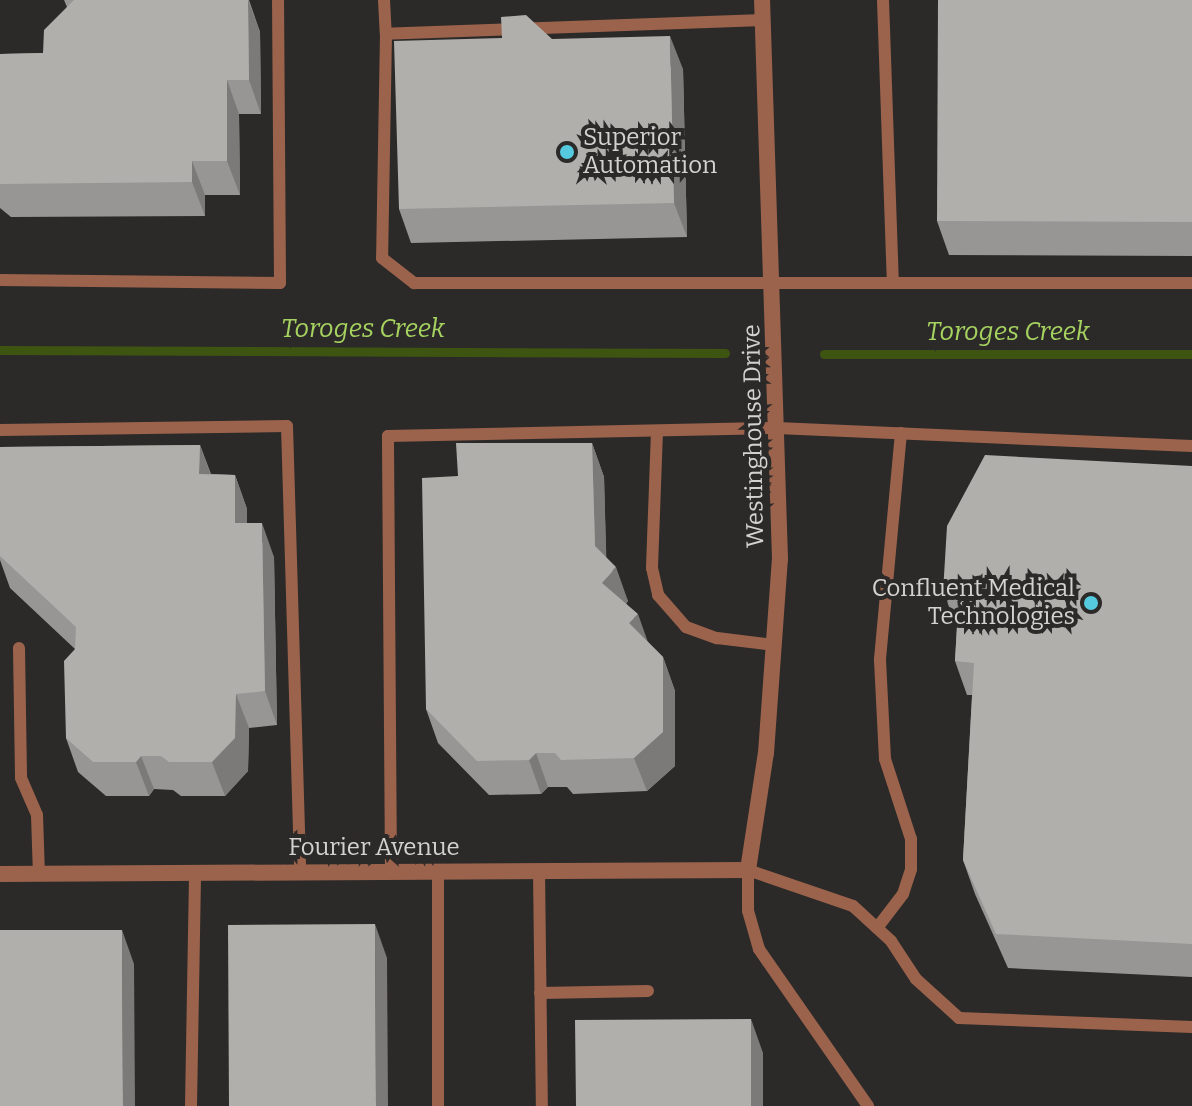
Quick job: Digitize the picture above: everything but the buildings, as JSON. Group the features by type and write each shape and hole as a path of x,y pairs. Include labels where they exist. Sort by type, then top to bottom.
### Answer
{"street":[{"name":"Westinghouse Drive","path":"748,870 766,753 780,559 774,282 762,0"},
{"name":"Fourier Avenue","path":"0,874 748,870"}],"lane":[{"path":"0,280 280,283 278,0"},
{"path":"384,0 382,258 414,283 1192,283"},
{"path":"883,0 893,283"},
{"path":"386,34 763,20"},
{"path":"0,430 287,426 300,872"},
{"path":"391,872 388,436 777,428 1192,446"},
{"path":"657,431 652,568 658,595 686,627 717,638 774,645"},
{"path":"877,928 903,894 911,869 911,839 885,759 880,659 901,433"},
{"path":"19,648 21,778 37,815 39,874"},
{"path":"868,1106 759,949 748,911 748,870 853,906 877,928 916,979 959,1018 1192,1027"},
{"path":"539,871 542,1106"},
{"path":"438,872 438,1106"},
{"path":"191,1106 195,873"},
{"path":"540,993 648,991"}],"waterway":[{"name":"Toroges Creek","path":"0,350 725,353"},
{"name":"Toroges Creek","path":"824,354 1192,354"}],"place":[{"name":"Superior Automation","path":"567,152"},
{"name":"Confluent Medical Technologies","path":"1091,603"}]}
